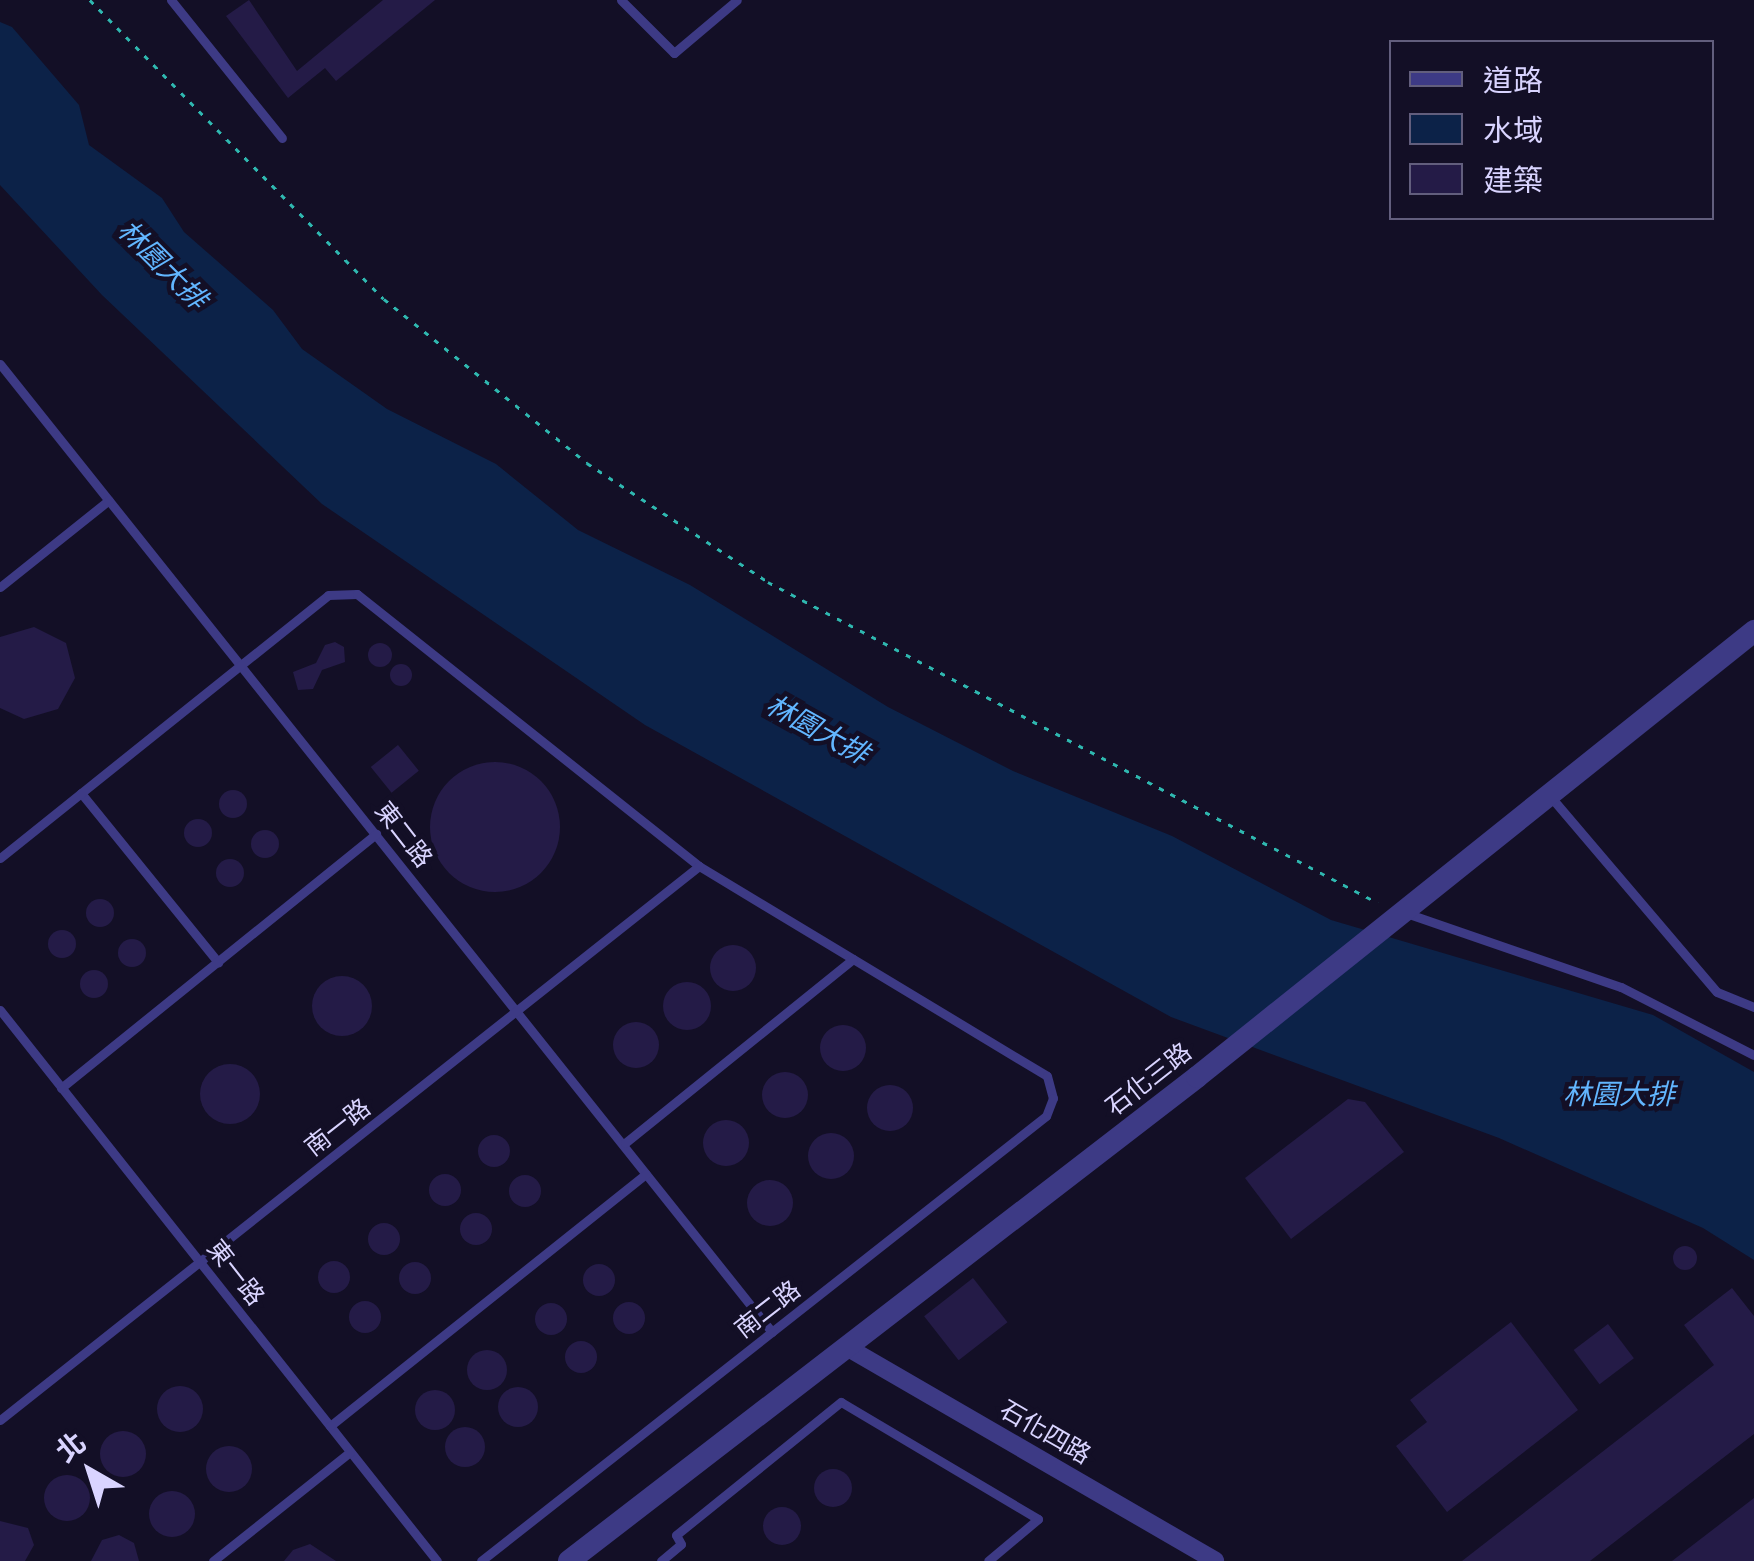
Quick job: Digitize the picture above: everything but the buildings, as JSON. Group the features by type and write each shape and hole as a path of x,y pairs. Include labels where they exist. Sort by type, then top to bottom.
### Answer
{"street":[{"name":"石化三路","path":"574,1560 1197,1077 1754,631"},
{"name":"石化四路","path":"850,1349 1215,1561"}],"lane":[{"path":"621,0 674,53 736,0"},
{"path":"173,1 282,138"},
{"name":"東二路","path":"0,364 772,1332"},
{"path":"0,587 109,500"},
{"path":"0,858 328,595 357,594 699,866 853,959 625,1143"},
{"path":"81,793 218,962"},
{"path":"1548,794 1717,992 1754,1007"},
{"path":"61,1088 376,834"},
{"name":"南一路","path":"0,1420 699,866"},
{"path":"1409,908 1621,988 1754,1055"},
{"name":"南二路","path":"481,1561 1046,1116 1052,1098 1047,1076 853,959"},
{"name":"東一路","path":"0,1010 437,1561"},
{"path":"330,1426 646,1174"},
{"path":"661,1561 681,1544 676,1534 840,1402 1038,1519 988,1561"},
{"path":"213,1561 350,1452"}],"path":[{"path":"90,0 384,300 587,463 768,582 1409,908"}],"water":[{"name":"林園大排","path":"0,22 12,27 79,105 89,145 162,198 184,232 273,310 302,349 387,409 496,464 578,530 690,585 888,707 1013,771 1172,836 1331,920 1653,1015 1754,1072 1754,1260 1703,1228 1499,1138 1171,1017 645,725 322,504 102,295 0,185"}]}
